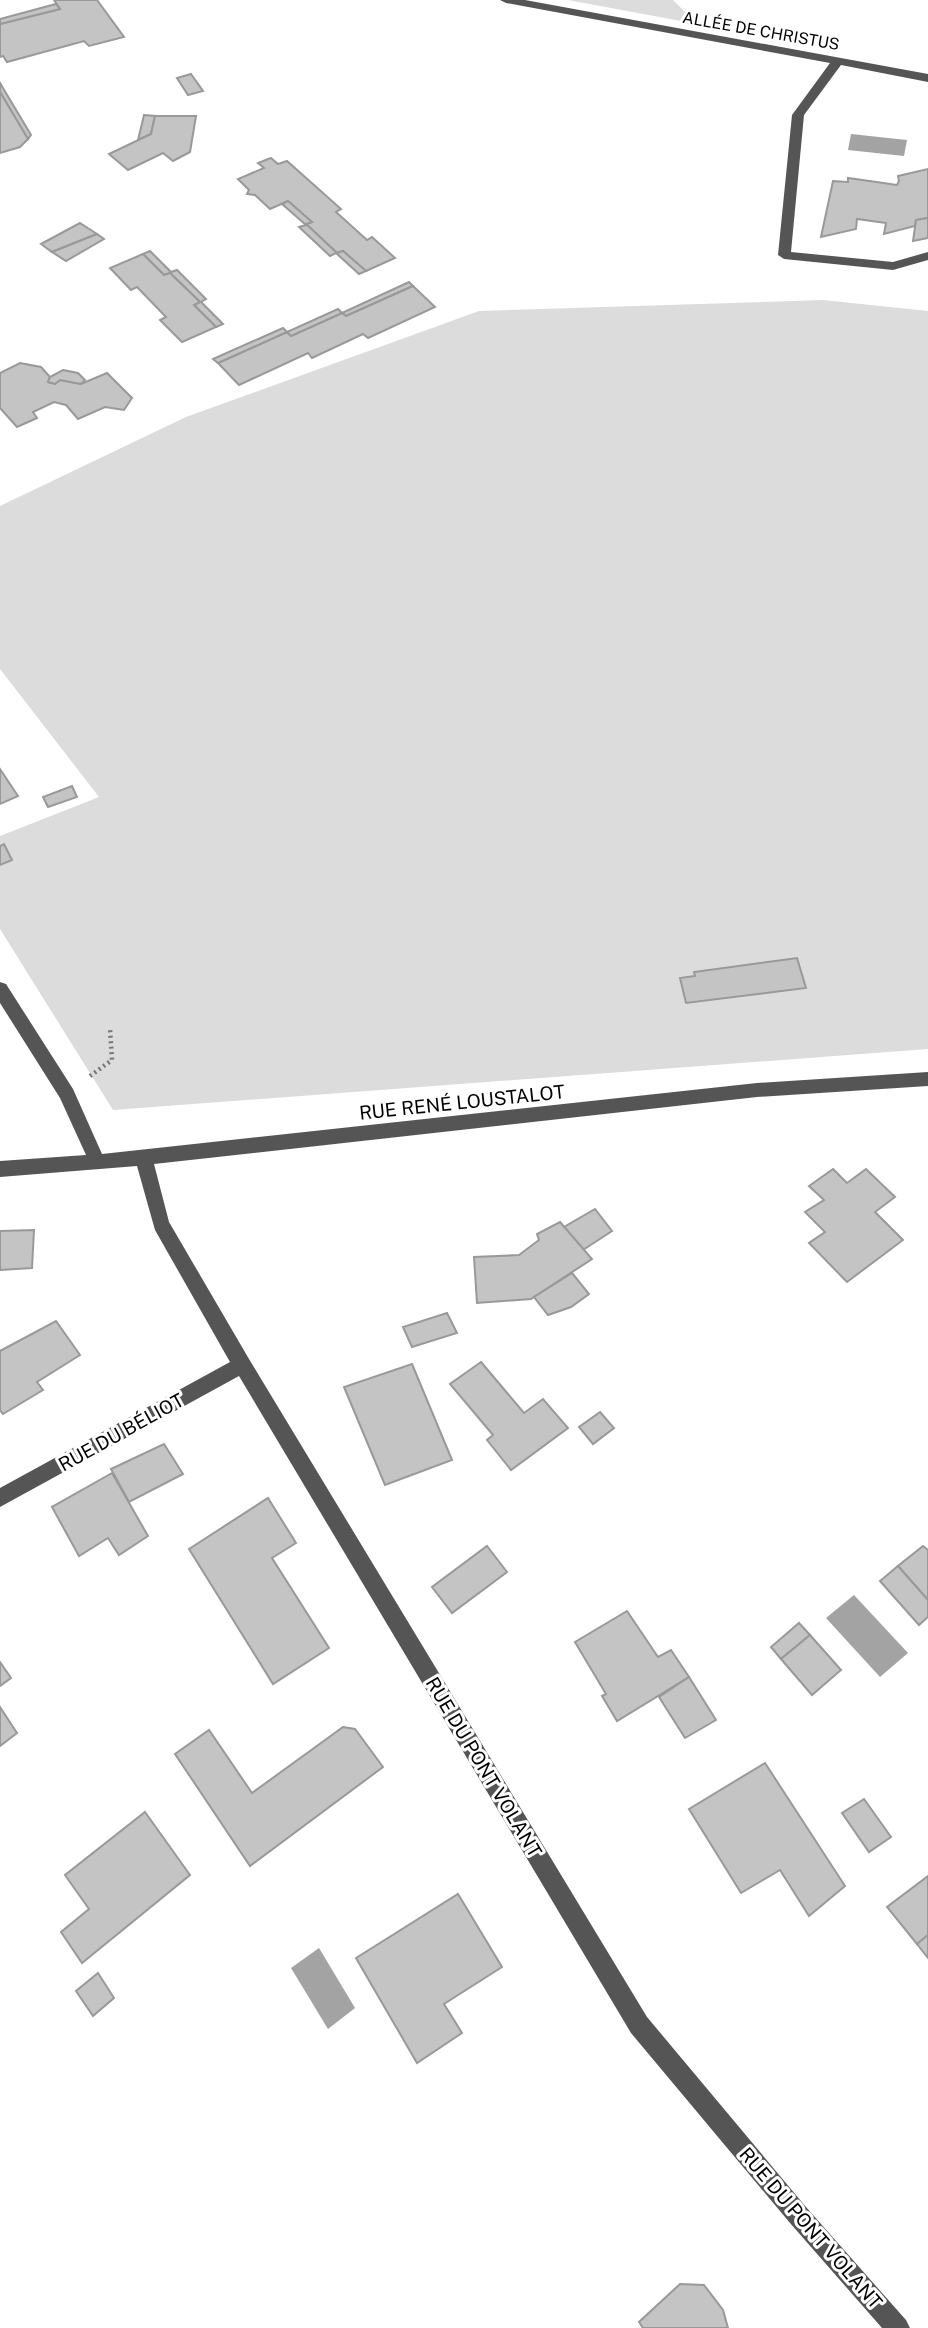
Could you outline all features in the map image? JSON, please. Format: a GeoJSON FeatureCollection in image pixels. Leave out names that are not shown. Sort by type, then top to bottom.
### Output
{"type":"FeatureCollection","features":[{"type":"Feature","properties":{"kind":"street","name":"ALLÉE DE CHRISTUS"},"geometry":{"type":"LineString","coordinates":[[506,0],[928,78]]}},
{"type":"Feature","properties":{"kind":"street"},"geometry":{"type":"LineString","coordinates":[[838,61],[798,115],[784,255],[893,266],[928,256]]}},
{"type":"Feature","properties":{"kind":"street"},"geometry":{"type":"LineString","coordinates":[[0,989],[67,1094],[97,1161]]}},
{"type":"Feature","properties":{"kind":"street","name":"RUE RENÉ LOUSTALOT"},"geometry":{"type":"LineString","coordinates":[[0,1168],[144,1158],[757,1090],[928,1079]]}},
{"type":"Feature","properties":{"kind":"street","name":"RUE DU PONT VOLANT"},"geometry":{"type":"LineString","coordinates":[[144,1158],[161,1224],[242,1365],[639,2025],[798,2215],[898,2328]]}},
{"type":"Feature","properties":{"kind":"street","name":"RUE DU BÉLIOT"},"geometry":{"type":"LineString","coordinates":[[0,1498],[242,1365]]}},
{"type":"Feature","properties":{"kind":"path"},"geometry":{"type":"LineString","coordinates":[[67,1094],[112,1060],[110,1029]]}},
{"type":"Feature","properties":{"kind":"shaded area"},"geometry":{"type":"Polygon","coordinates":[[[568,0],[673,0],[697,24],[568,0]]]}},
{"type":"Feature","properties":{"kind":"shaded area"},"geometry":{"type":"Polygon","coordinates":[[[851,134],[907,140],[904,156],[848,150],[851,134]]]}},
{"type":"Feature","properties":{"kind":"shaded area"},"geometry":{"type":"Polygon","coordinates":[[[823,300],[928,311],[928,1049],[113,1110],[0,929],[0,836],[99,797],[0,669],[0,506],[186,417],[479,311],[823,300]]]}},
{"type":"Feature","properties":{"kind":"shaded area"},"geometry":{"type":"Polygon","coordinates":[[[854,1595],[908,1653],[880,1677],[826,1618],[854,1595]]]}},
{"type":"Feature","properties":{"kind":"shaded area"},"geometry":{"type":"Polygon","coordinates":[[[319,1948],[355,2008],[328,2029],[291,1968],[319,1948]]]}},
{"type":"Feature","properties":{"kind":"building"},"geometry":{"type":"Polygon","coordinates":[[[54,0],[97,0],[124,37],[89,46],[84,41],[7,62],[3,56],[0,57],[0,24],[60,9],[54,0]]]}},
{"type":"Feature","properties":{"kind":"building"},"geometry":{"type":"Polygon","coordinates":[[[56,4],[60,9],[0,24],[0,19],[56,4]]]}},
{"type":"Feature","properties":{"kind":"building"},"geometry":{"type":"Polygon","coordinates":[[[191,74],[203,91],[188,95],[177,78],[191,74]]]}},
{"type":"Feature","properties":{"kind":"building"},"geometry":{"type":"Polygon","coordinates":[[[0,83],[31,135],[28,139],[0,92],[0,83]]]}},
{"type":"Feature","properties":{"kind":"building"},"geometry":{"type":"Polygon","coordinates":[[[0,92],[28,139],[20,147],[0,153],[0,92]]]}},
{"type":"Feature","properties":{"kind":"building"},"geometry":{"type":"Polygon","coordinates":[[[144,115],[155,116],[151,134],[138,140],[144,115]]]}},
{"type":"Feature","properties":{"kind":"building"},"geometry":{"type":"Polygon","coordinates":[[[155,116],[196,116],[190,152],[173,161],[163,153],[128,170],[109,154],[151,134],[155,116]]]}},
{"type":"Feature","properties":{"kind":"building"},"geometry":{"type":"Polygon","coordinates":[[[271,158],[278,164],[287,161],[341,209],[336,212],[367,240],[372,237],[395,258],[366,271],[343,251],[337,253],[306,224],[312,222],[288,201],[270,209],[255,195],[247,194],[249,190],[238,179],[264,168],[258,163],[271,158]]]}},
{"type":"Feature","properties":{"kind":"building"},"geometry":{"type":"Polygon","coordinates":[[[928,169],[928,218],[916,220],[915,226],[884,234],[886,223],[857,219],[856,229],[821,237],[833,181],[848,182],[848,178],[897,185],[898,176],[928,169]]]}},
{"type":"Feature","properties":{"kind":"building"},"geometry":{"type":"Polygon","coordinates":[[[288,201],[312,222],[306,224],[337,253],[343,251],[366,271],[359,274],[336,253],[330,256],[299,227],[306,225],[282,204],[288,201]]]}},
{"type":"Feature","properties":{"kind":"building"},"geometry":{"type":"Polygon","coordinates":[[[928,218],[928,238],[913,241],[916,220],[928,218]]]}},
{"type":"Feature","properties":{"kind":"building"},"geometry":{"type":"Polygon","coordinates":[[[80,223],[97,234],[52,252],[41,244],[80,223]]]}},
{"type":"Feature","properties":{"kind":"building"},"geometry":{"type":"Polygon","coordinates":[[[97,234],[104,239],[66,261],[52,252],[97,234]]]}},
{"type":"Feature","properties":{"kind":"building"},"geometry":{"type":"Polygon","coordinates":[[[150,251],[171,272],[177,270],[206,299],[201,302],[223,324],[216,327],[194,305],[200,302],[170,273],[164,275],[143,254],[150,251]]]}},
{"type":"Feature","properties":{"kind":"building"},"geometry":{"type":"Polygon","coordinates":[[[143,254],[164,275],[170,273],[200,302],[194,305],[216,327],[182,342],[160,320],[166,317],[137,287],[131,290],[110,268],[143,254]]]}},
{"type":"Feature","properties":{"kind":"building"},"geometry":{"type":"Polygon","coordinates":[[[409,282],[413,286],[346,316],[342,313],[409,282]]]}},
{"type":"Feature","properties":{"kind":"building"},"geometry":{"type":"Polygon","coordinates":[[[413,286],[435,307],[368,338],[363,334],[312,358],[308,353],[239,385],[218,363],[287,332],[291,336],[342,313],[346,316],[413,286]]]}},
{"type":"Feature","properties":{"kind":"building"},"geometry":{"type":"Polygon","coordinates":[[[338,309],[342,313],[291,336],[287,332],[338,309]]]}},
{"type":"Feature","properties":{"kind":"building"},"geometry":{"type":"Polygon","coordinates":[[[283,328],[287,332],[218,363],[213,359],[283,328]]]}},
{"type":"Feature","properties":{"kind":"building"},"geometry":{"type":"Polygon","coordinates":[[[20,363],[41,367],[50,377],[48,382],[55,384],[60,380],[81,384],[107,373],[132,398],[124,410],[105,407],[78,419],[66,405],[54,402],[33,412],[37,418],[17,427],[0,408],[0,373],[20,363]]]}},
{"type":"Feature","properties":{"kind":"building"},"geometry":{"type":"Polygon","coordinates":[[[63,370],[78,373],[85,380],[81,384],[60,380],[55,384],[48,382],[50,377],[63,370]]]}},
{"type":"Feature","properties":{"kind":"building"},"geometry":{"type":"Polygon","coordinates":[[[0,769],[18,796],[0,804],[0,769]]]}},
{"type":"Feature","properties":{"kind":"building"},"geometry":{"type":"Polygon","coordinates":[[[72,786],[77,797],[48,807],[43,797],[72,786]]]}},
{"type":"Feature","properties":{"kind":"building"},"geometry":{"type":"Polygon","coordinates":[[[4,844],[12,860],[0,865],[0,846],[4,844]]]}},
{"type":"Feature","properties":{"kind":"building"},"geometry":{"type":"Polygon","coordinates":[[[797,958],[806,988],[686,1003],[680,978],[695,976],[694,972],[797,958]]]}},
{"type":"Feature","properties":{"kind":"building"},"geometry":{"type":"Polygon","coordinates":[[[833,1169],[847,1183],[866,1169],[895,1197],[875,1212],[903,1240],[847,1282],[809,1243],[825,1232],[805,1212],[824,1200],[809,1186],[833,1169]]]}},
{"type":"Feature","properties":{"kind":"building"},"geometry":{"type":"Polygon","coordinates":[[[595,1209],[612,1231],[583,1250],[564,1227],[595,1209]]]}},
{"type":"Feature","properties":{"kind":"building"},"geometry":{"type":"Polygon","coordinates":[[[560,1222],[592,1259],[531,1299],[477,1303],[474,1257],[519,1255],[539,1240],[537,1234],[560,1222]]]}},
{"type":"Feature","properties":{"kind":"building"},"geometry":{"type":"Polygon","coordinates":[[[34,1230],[32,1268],[0,1270],[0,1231],[34,1230]]]}},
{"type":"Feature","properties":{"kind":"building"},"geometry":{"type":"Polygon","coordinates":[[[572,1273],[589,1294],[571,1307],[548,1315],[534,1297],[572,1273]]]}},
{"type":"Feature","properties":{"kind":"building"},"geometry":{"type":"Polygon","coordinates":[[[447,1313],[457,1333],[412,1347],[403,1327],[447,1313]]]}},
{"type":"Feature","properties":{"kind":"building"},"geometry":{"type":"Polygon","coordinates":[[[56,1321],[80,1355],[37,1382],[43,1390],[3,1414],[0,1410],[0,1351],[56,1321]]]}},
{"type":"Feature","properties":{"kind":"building"},"geometry":{"type":"Polygon","coordinates":[[[481,1362],[524,1413],[543,1399],[568,1428],[511,1470],[487,1440],[493,1435],[450,1384],[481,1362]]]}},
{"type":"Feature","properties":{"kind":"building"},"geometry":{"type":"Polygon","coordinates":[[[412,1364],[452,1460],[385,1485],[344,1387],[412,1364]]]}},
{"type":"Feature","properties":{"kind":"building"},"geometry":{"type":"Polygon","coordinates":[[[600,1412],[614,1428],[593,1444],[579,1427],[600,1412]]]}},
{"type":"Feature","properties":{"kind":"building"},"geometry":{"type":"Polygon","coordinates":[[[164,1444],[183,1474],[129,1502],[111,1469],[164,1444]]]}},
{"type":"Feature","properties":{"kind":"building"},"geometry":{"type":"Polygon","coordinates":[[[112,1473],[148,1536],[119,1555],[108,1538],[79,1556],[52,1507],[112,1473]]]}},
{"type":"Feature","properties":{"kind":"building"},"geometry":{"type":"Polygon","coordinates":[[[268,1498],[296,1543],[272,1558],[329,1648],[273,1684],[189,1549],[268,1498]]]}},
{"type":"Feature","properties":{"kind":"building"},"geometry":{"type":"Polygon","coordinates":[[[487,1546],[507,1572],[452,1613],[432,1587],[487,1546]]]}},
{"type":"Feature","properties":{"kind":"building"},"geometry":{"type":"Polygon","coordinates":[[[923,1546],[928,1550],[928,1600],[898,1566],[923,1546]]]}},
{"type":"Feature","properties":{"kind":"building"},"geometry":{"type":"Polygon","coordinates":[[[898,1566],[928,1600],[928,1617],[919,1625],[880,1581],[898,1566]]]}},
{"type":"Feature","properties":{"kind":"building"},"geometry":{"type":"Polygon","coordinates":[[[627,1611],[658,1657],[671,1650],[689,1677],[617,1721],[602,1696],[606,1694],[575,1642],[627,1611]]]}},
{"type":"Feature","properties":{"kind":"building"},"geometry":{"type":"Polygon","coordinates":[[[799,1623],[810,1635],[781,1659],[771,1647],[799,1623]]]}},
{"type":"Feature","properties":{"kind":"building"},"geometry":{"type":"Polygon","coordinates":[[[810,1635],[841,1670],[812,1695],[781,1659],[810,1635]]]}},
{"type":"Feature","properties":{"kind":"building"},"geometry":{"type":"Polygon","coordinates":[[[0,1662],[11,1678],[0,1686],[0,1662]]]}},
{"type":"Feature","properties":{"kind":"building"},"geometry":{"type":"Polygon","coordinates":[[[689,1677],[716,1720],[685,1738],[659,1697],[689,1677]]]}},
{"type":"Feature","properties":{"kind":"building"},"geometry":{"type":"Polygon","coordinates":[[[0,1707],[17,1733],[0,1746],[0,1707]]]}},
{"type":"Feature","properties":{"kind":"building"},"geometry":{"type":"Polygon","coordinates":[[[343,1727],[355,1729],[383,1767],[250,1866],[175,1754],[209,1730],[252,1793],[343,1727]]]}},
{"type":"Feature","properties":{"kind":"building"},"geometry":{"type":"Polygon","coordinates":[[[765,1763],[845,1886],[809,1916],[780,1870],[741,1893],[689,1809],[765,1763]]]}},
{"type":"Feature","properties":{"kind":"building"},"geometry":{"type":"Polygon","coordinates":[[[864,1799],[891,1837],[869,1852],[842,1813],[864,1799]]]}},
{"type":"Feature","properties":{"kind":"building"},"geometry":{"type":"Polygon","coordinates":[[[145,1812],[190,1875],[82,1963],[61,1932],[89,1909],[65,1875],[145,1812]]]}},
{"type":"Feature","properties":{"kind":"building"},"geometry":{"type":"Polygon","coordinates":[[[928,1876],[928,1935],[917,1944],[887,1907],[928,1876]]]}},
{"type":"Feature","properties":{"kind":"building"},"geometry":{"type":"Polygon","coordinates":[[[458,1894],[502,1967],[444,2004],[462,2033],[417,2063],[356,1958],[458,1894]]]}},
{"type":"Feature","properties":{"kind":"building"},"geometry":{"type":"Polygon","coordinates":[[[928,1935],[928,1958],[917,1944],[928,1935]]]}},
{"type":"Feature","properties":{"kind":"building"},"geometry":{"type":"Polygon","coordinates":[[[98,1973],[114,1998],[93,2016],[76,1991],[98,1973]]]}},
{"type":"Feature","properties":{"kind":"building"},"geometry":{"type":"Polygon","coordinates":[[[680,2284],[704,2285],[723,2310],[728,2328],[643,2328],[639,2322],[680,2284]]]}}]}
